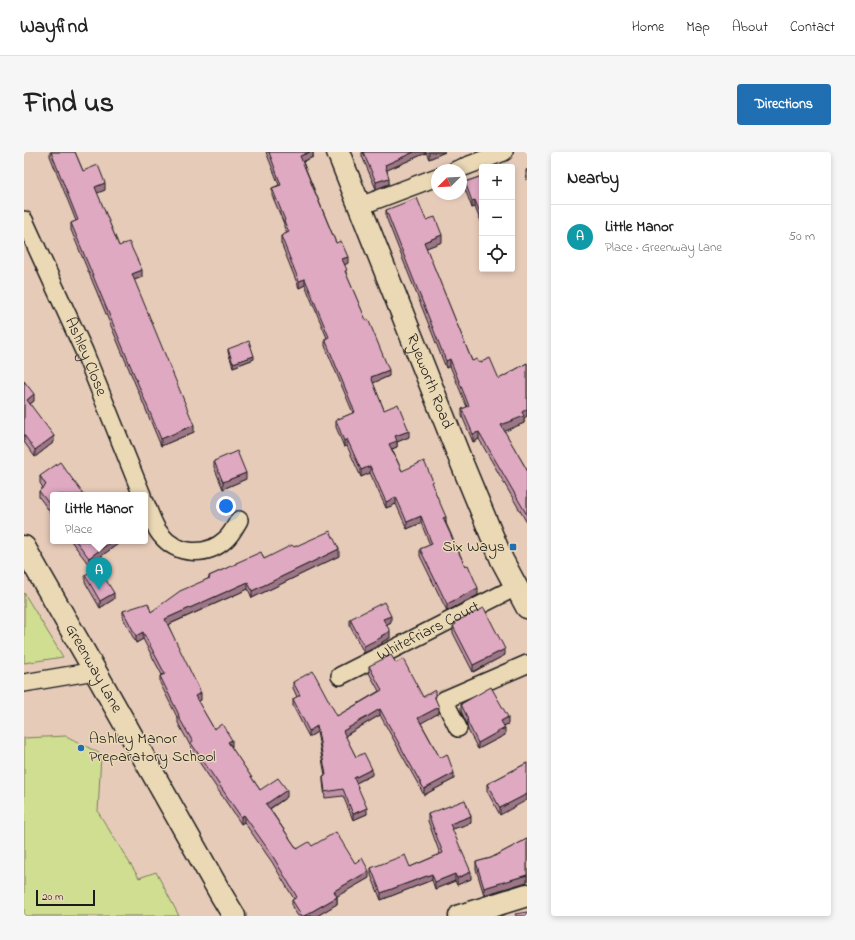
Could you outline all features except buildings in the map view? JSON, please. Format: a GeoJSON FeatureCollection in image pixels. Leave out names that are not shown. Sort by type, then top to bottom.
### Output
{"type":"FeatureCollection","features":[{"type":"Feature","properties":{"kind":"street","name":"Ryeworth Road"},"geometry":{"type":"LineString","coordinates":[[338,152],[461,462],[502,560],[527,607]]}},
{"type":"Feature","properties":{"kind":"street"},"geometry":{"type":"LineString","coordinates":[[467,166],[504,152]]}},
{"type":"Feature","properties":{"kind":"street"},"geometry":{"type":"LineString","coordinates":[[360,206],[431,179]]}},
{"type":"Feature","properties":{"kind":"street","name":"Ashley Close"},"geometry":{"type":"LineString","coordinates":[[24,220],[84,351],[141,492]]}},
{"type":"Feature","properties":{"kind":"street"},"geometry":{"type":"LineString","coordinates":[[148,509],[156,528],[162,537],[180,550],[198,552],[216,546],[231,533],[239,520]]}},
{"type":"Feature","properties":{"kind":"street","name":"Greenway Lane"},"geometry":{"type":"LineString","coordinates":[[24,547],[234,916]]}},
{"type":"Feature","properties":{"kind":"street","name":"Whitefriars Court"},"geometry":{"type":"LineString","coordinates":[[340,676],[516,587]]}},
{"type":"Feature","properties":{"kind":"street"},"geometry":{"type":"LineString","coordinates":[[458,728],[444,700],[527,664]]}},
{"type":"Feature","properties":{"kind":"street"},"geometry":{"type":"LineString","coordinates":[[24,683],[95,671]]}},
{"type":"Feature","properties":{"kind":"street"},"geometry":{"type":"LineString","coordinates":[[460,916],[527,895]]}},
{"type":"Feature","properties":{"kind":"green space"},"geometry":{"type":"Polygon","coordinates":[[[24,593],[63,657],[24,663],[24,593]]]}},
{"type":"Feature","properties":{"kind":"green space"},"geometry":{"type":"Polygon","coordinates":[[[66,736],[101,754],[98,812],[139,878],[156,872],[179,916],[24,916],[24,738],[66,736]]]}},
{"type":"Feature","properties":{"kind":"place","name":"Six Ways"},"geometry":{"type":"Point","coordinates":[513,547]}},
{"type":"Feature","properties":{"kind":"place","name":"Little Manor"},"geometry":{"type":"Point","coordinates":[99,590]}},
{"type":"Feature","properties":{"kind":"place","name":"Ashley Manor Preparatory School"},"geometry":{"type":"Point","coordinates":[81,748]}}]}
